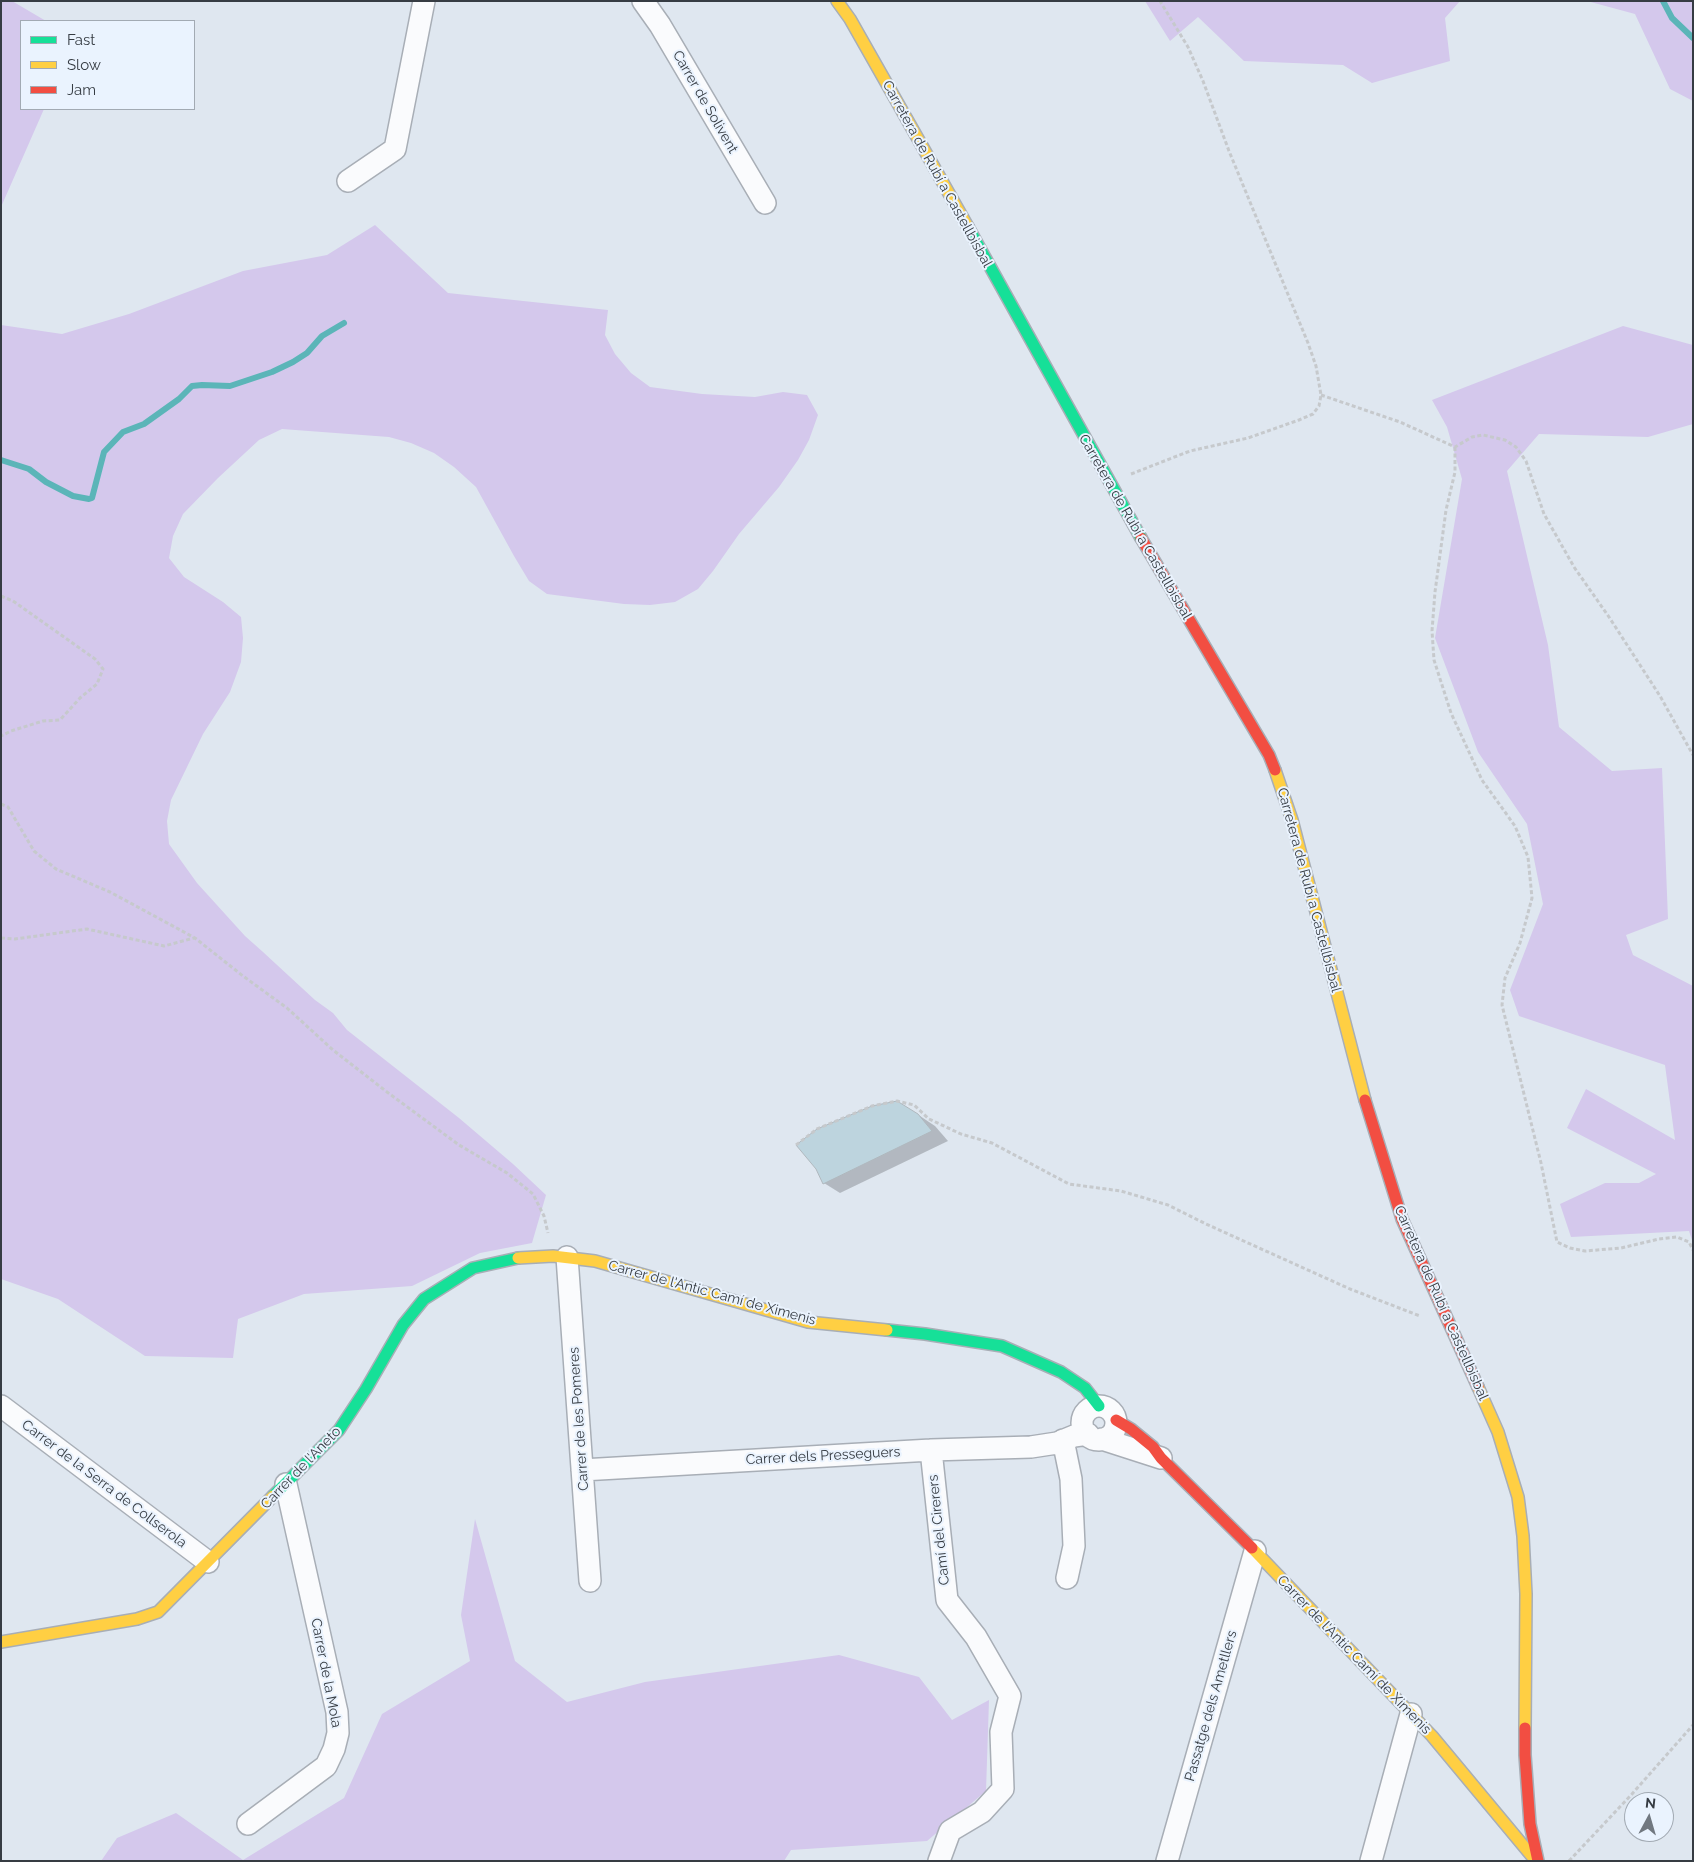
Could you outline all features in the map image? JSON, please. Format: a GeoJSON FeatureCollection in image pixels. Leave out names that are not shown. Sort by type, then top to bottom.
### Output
{"type":"FeatureCollection","features":[{"type":"Feature","properties":{"kind":"street"},"geometry":{"type":"LineString","coordinates":[[348,181],[395,149],[424,1]]}},
{"type":"Feature","properties":{"kind":"street","name":"Carrer de Solivent"},"geometry":{"type":"LineString","coordinates":[[643,1],[660,25],[765,203]]}},
{"type":"Feature","properties":{"kind":"street","name":"Carretera de Rubí a Castellbisbal"},"geometry":{"type":"LineString","coordinates":[[837,1],[850,19],[951,197],[1162,575],[1269,755],[1292,820],[1370,1119],[1402,1219],[1498,1432],[1518,1497],[1523,1536],[1526,1594],[1525,1755],[1530,1824],[1537,1861]]}},
{"type":"Feature","properties":{"kind":"street","name":"Carrer de l'Antic Camí de Ximenis"},"geometry":{"type":"LineString","coordinates":[[560,1256],[595,1261],[808,1322],[925,1334],[1002,1346],[1068,1378],[1091,1424],[1161,1458]]}},
{"type":"Feature","properties":{"kind":"street","name":"Carrer de les Pomeres"},"geometry":{"type":"LineString","coordinates":[[560,1256],[582,1470],[590,1581]]}},
{"type":"Feature","properties":{"kind":"street","name":"Carrer de l'Aneto"},"geometry":{"type":"LineString","coordinates":[[1,1642],[137,1619],[158,1612],[339,1430],[366,1389],[403,1325],[424,1299],[473,1268],[516,1258],[560,1256]]}},
{"type":"Feature","properties":{"kind":"street","name":"Carrer de la Serra de Collserola"},"geometry":{"type":"LineString","coordinates":[[1,1406],[208,1562]]}},
{"type":"Feature","properties":{"kind":"street"},"geometry":{"type":"LineString","coordinates":[[1067,1578],[1074,1546],[1071,1479],[1063,1440],[1070,1431],[1091,1424],[1108,1408],[1112,1411],[1116,1420]]}},
{"type":"Feature","properties":{"kind":"street","name":"Carrer de l'Antic Camí de Ximenis"},"geometry":{"type":"LineString","coordinates":[[1116,1420],[1131,1429],[1153,1447],[1161,1458],[1255,1551],[1411,1714],[1432,1736],[1537,1861]]}},
{"type":"Feature","properties":{"kind":"street","name":"Carrer dels Presseguers"},"geometry":{"type":"LineString","coordinates":[[582,1470],[931,1450],[1031,1447],[1063,1440]]}},
{"type":"Feature","properties":{"kind":"street","name":"Camí del Cirerers"},"geometry":{"type":"LineString","coordinates":[[931,1450],[947,1600],[976,1638],[1010,1696],[1001,1732],[1003,1788],[982,1812],[950,1831],[939,1861]]}},
{"type":"Feature","properties":{"kind":"street","name":"Carrer de la Mola"},"geometry":{"type":"LineString","coordinates":[[248,1824],[326,1766],[334,1749],[338,1733],[337,1712],[286,1484]]}},
{"type":"Feature","properties":{"kind":"street","name":"Passatge dels Ametllers"},"geometry":{"type":"LineString","coordinates":[[1167,1861],[1255,1551]]}},
{"type":"Feature","properties":{"kind":"street"},"geometry":{"type":"LineString","coordinates":[[1371,1861],[1411,1714]]}},
{"type":"Feature","properties":{"kind":"path"},"geometry":{"type":"LineString","coordinates":[[1110,483],[1190,451],[1248,438],[1299,420],[1313,414],[1319,406],[1321,396],[1316,366],[1308,343],[1233,160],[1203,81],[1184,40],[1160,1]]}},
{"type":"Feature","properties":{"kind":"path"},"geometry":{"type":"LineString","coordinates":[[1321,396],[1400,422],[1455,447]]}},
{"type":"Feature","properties":{"kind":"path"},"geometry":{"type":"LineString","coordinates":[[1455,447],[1472,437],[1483,435],[1505,440],[1516,447],[1526,461],[1544,514],[1574,567],[1610,617],[1660,696],[1693,755]]}},
{"type":"Feature","properties":{"kind":"path"},"geometry":{"type":"LineString","coordinates":[[1455,447],[1455,472],[1446,510],[1435,592],[1432,631],[1434,660],[1451,713],[1482,780],[1515,826],[1528,857],[1532,898],[1520,943],[1505,978],[1502,1005],[1541,1163],[1557,1242],[1570,1248],[1584,1251],[1621,1248],[1659,1238],[1677,1237],[1689,1242],[1693,1250]]}},
{"type":"Feature","properties":{"kind":"path"},"geometry":{"type":"LineString","coordinates":[[1,596],[13,602],[95,659],[103,669],[97,684],[80,698],[60,720],[43,721],[1,736]]}},
{"type":"Feature","properties":{"kind":"path"},"geometry":{"type":"LineString","coordinates":[[1,804],[8,807],[34,851],[56,869],[110,892],[195,938],[288,1008],[333,1050],[379,1086],[459,1145],[507,1173],[533,1194],[560,1256]]}},
{"type":"Feature","properties":{"kind":"path"},"geometry":{"type":"LineString","coordinates":[[1,938],[15,939],[87,929],[164,946],[195,938]]}},
{"type":"Feature","properties":{"kind":"path"},"geometry":{"type":"LineString","coordinates":[[796,1146],[817,1129],[872,1106],[897,1101],[914,1105],[929,1119],[961,1134],[992,1143],[1069,1184],[1122,1191],[1168,1205],[1350,1290],[1450,1326]]}},
{"type":"Feature","properties":{"kind":"path"},"geometry":{"type":"LineString","coordinates":[[1569,1861],[1693,1725]]}},
{"type":"Feature","properties":{"kind":"shaded area"},"geometry":{"type":"Polygon","coordinates":[[[1,1],[12,1],[44,20],[20,20],[20,110],[44,110],[1,207],[1,1]]]}},
{"type":"Feature","properties":{"kind":"shaded area"},"geometry":{"type":"Polygon","coordinates":[[[1145,1],[1460,1],[1445,18],[1450,61],[1372,83],[1343,65],[1244,61],[1198,17],[1170,41],[1145,1]]]}},
{"type":"Feature","properties":{"kind":"shaded area"},"geometry":{"type":"Polygon","coordinates":[[[1587,1],[1693,1],[1693,101],[1670,89],[1635,14],[1587,1]]]}},
{"type":"Feature","properties":{"kind":"shaded area"},"geometry":{"type":"Polygon","coordinates":[[[375,225],[448,293],[608,310],[605,335],[615,354],[631,373],[650,387],[702,394],[755,397],[783,392],[807,395],[818,415],[809,440],[779,487],[739,534],[698,589],[675,602],[650,605],[624,604],[547,594],[529,581],[476,487],[454,467],[434,453],[411,443],[389,437],[282,429],[259,440],[183,514],[173,536],[169,558],[184,577],[223,602],[241,617],[243,638],[241,662],[230,692],[203,734],[171,800],[167,821],[169,844],[197,883],[245,936],[315,1000],[333,1013],[347,1030],[459,1118],[546,1195],[532,1243],[480,1253],[412,1286],[304,1294],[238,1319],[233,1358],[145,1356],[58,1299],[1,1279],[1,325],[62,334],[129,314],[243,271],[327,255],[375,225]]]}},
{"type":"Feature","properties":{"kind":"shaded area"},"geometry":{"type":"Polygon","coordinates":[[[1623,326],[1693,345],[1693,424],[1648,437],[1539,434],[1507,471],[1548,645],[1559,727],[1612,771],[1662,768],[1668,919],[1626,935],[1633,955],[1693,986],[1693,1243],[1689,1231],[1571,1237],[1560,1204],[1605,1183],[1639,1183],[1656,1174],[1567,1128],[1586,1089],[1675,1140],[1665,1065],[1519,1016],[1510,990],[1543,904],[1527,824],[1478,752],[1435,638],[1462,479],[1447,427],[1432,400],[1623,326]]]}},
{"type":"Feature","properties":{"kind":"shaded area"},"geometry":{"type":"Polygon","coordinates":[[[475,1519],[515,1661],[567,1702],[645,1682],[839,1655],[919,1677],[952,1720],[989,1700],[986,1791],[927,1841],[791,1850],[784,1861],[101,1861],[117,1838],[176,1813],[243,1860],[344,1798],[382,1714],[470,1661],[461,1615],[475,1519]]]}},
{"type":"Feature","properties":{"kind":"building"},"geometry":{"type":"Polygon","coordinates":[[[897,1101],[918,1114],[932,1131],[823,1184],[816,1169],[796,1145],[817,1129],[872,1106],[897,1101]]]}},
{"type":"Feature","properties":{"kind":"waterway"},"geometry":{"type":"LineString","coordinates":[[1663,1],[1672,18],[1693,38]]}},
{"type":"Feature","properties":{"kind":"waterway"},"geometry":{"type":"LineString","coordinates":[[1,460],[29,469],[46,482],[73,496],[92,498],[104,452],[123,432],[144,424],[179,399],[192,386],[230,386],[272,372],[293,362],[307,353],[322,336],[344,323]]}},
{"type":"Feature","properties":{"kind":"traffic: fast"},"geometry":{"type":"LineString","coordinates":[[968,227],[1141,538]]}},
{"type":"Feature","properties":{"kind":"traffic: fast"},"geometry":{"type":"LineString","coordinates":[[273,1496],[339,1430],[366,1389],[403,1325],[424,1299],[473,1268],[518,1258]]}},
{"type":"Feature","properties":{"kind":"traffic: fast"},"geometry":{"type":"LineString","coordinates":[[887,1330],[1002,1346],[1061,1372],[1085,1388],[1099,1406]]}},
{"type":"Feature","properties":{"kind":"traffic: slow"},"geometry":{"type":"LineString","coordinates":[[837,1],[850,19],[968,227]]}},
{"type":"Feature","properties":{"kind":"traffic: slow"},"geometry":{"type":"LineString","coordinates":[[1275,770],[1292,820],[1365,1100]]}},
{"type":"Feature","properties":{"kind":"traffic: slow"},"geometry":{"type":"LineString","coordinates":[[518,1258],[553,1256],[595,1261],[808,1322],[887,1330]]}},
{"type":"Feature","properties":{"kind":"traffic: slow"},"geometry":{"type":"LineString","coordinates":[[1478,1387],[1498,1432],[1518,1497],[1523,1536],[1526,1594],[1525,1728]]}},
{"type":"Feature","properties":{"kind":"traffic: slow"},"geometry":{"type":"LineString","coordinates":[[1,1642],[137,1619],[158,1612],[273,1496]]}},
{"type":"Feature","properties":{"kind":"traffic: slow"},"geometry":{"type":"LineString","coordinates":[[1252,1548],[1432,1736],[1536,1861]]}},
{"type":"Feature","properties":{"kind":"traffic: jam"},"geometry":{"type":"LineString","coordinates":[[1141,538],[1269,755],[1275,770]]}},
{"type":"Feature","properties":{"kind":"traffic: jam"},"geometry":{"type":"LineString","coordinates":[[1365,1100],[1402,1219],[1478,1387]]}},
{"type":"Feature","properties":{"kind":"traffic: jam"},"geometry":{"type":"LineString","coordinates":[[1116,1420],[1131,1429],[1153,1447],[1161,1458],[1252,1548]]}},
{"type":"Feature","properties":{"kind":"traffic: jam"},"geometry":{"type":"LineString","coordinates":[[1525,1728],[1530,1824],[1538,1861]]}}]}
